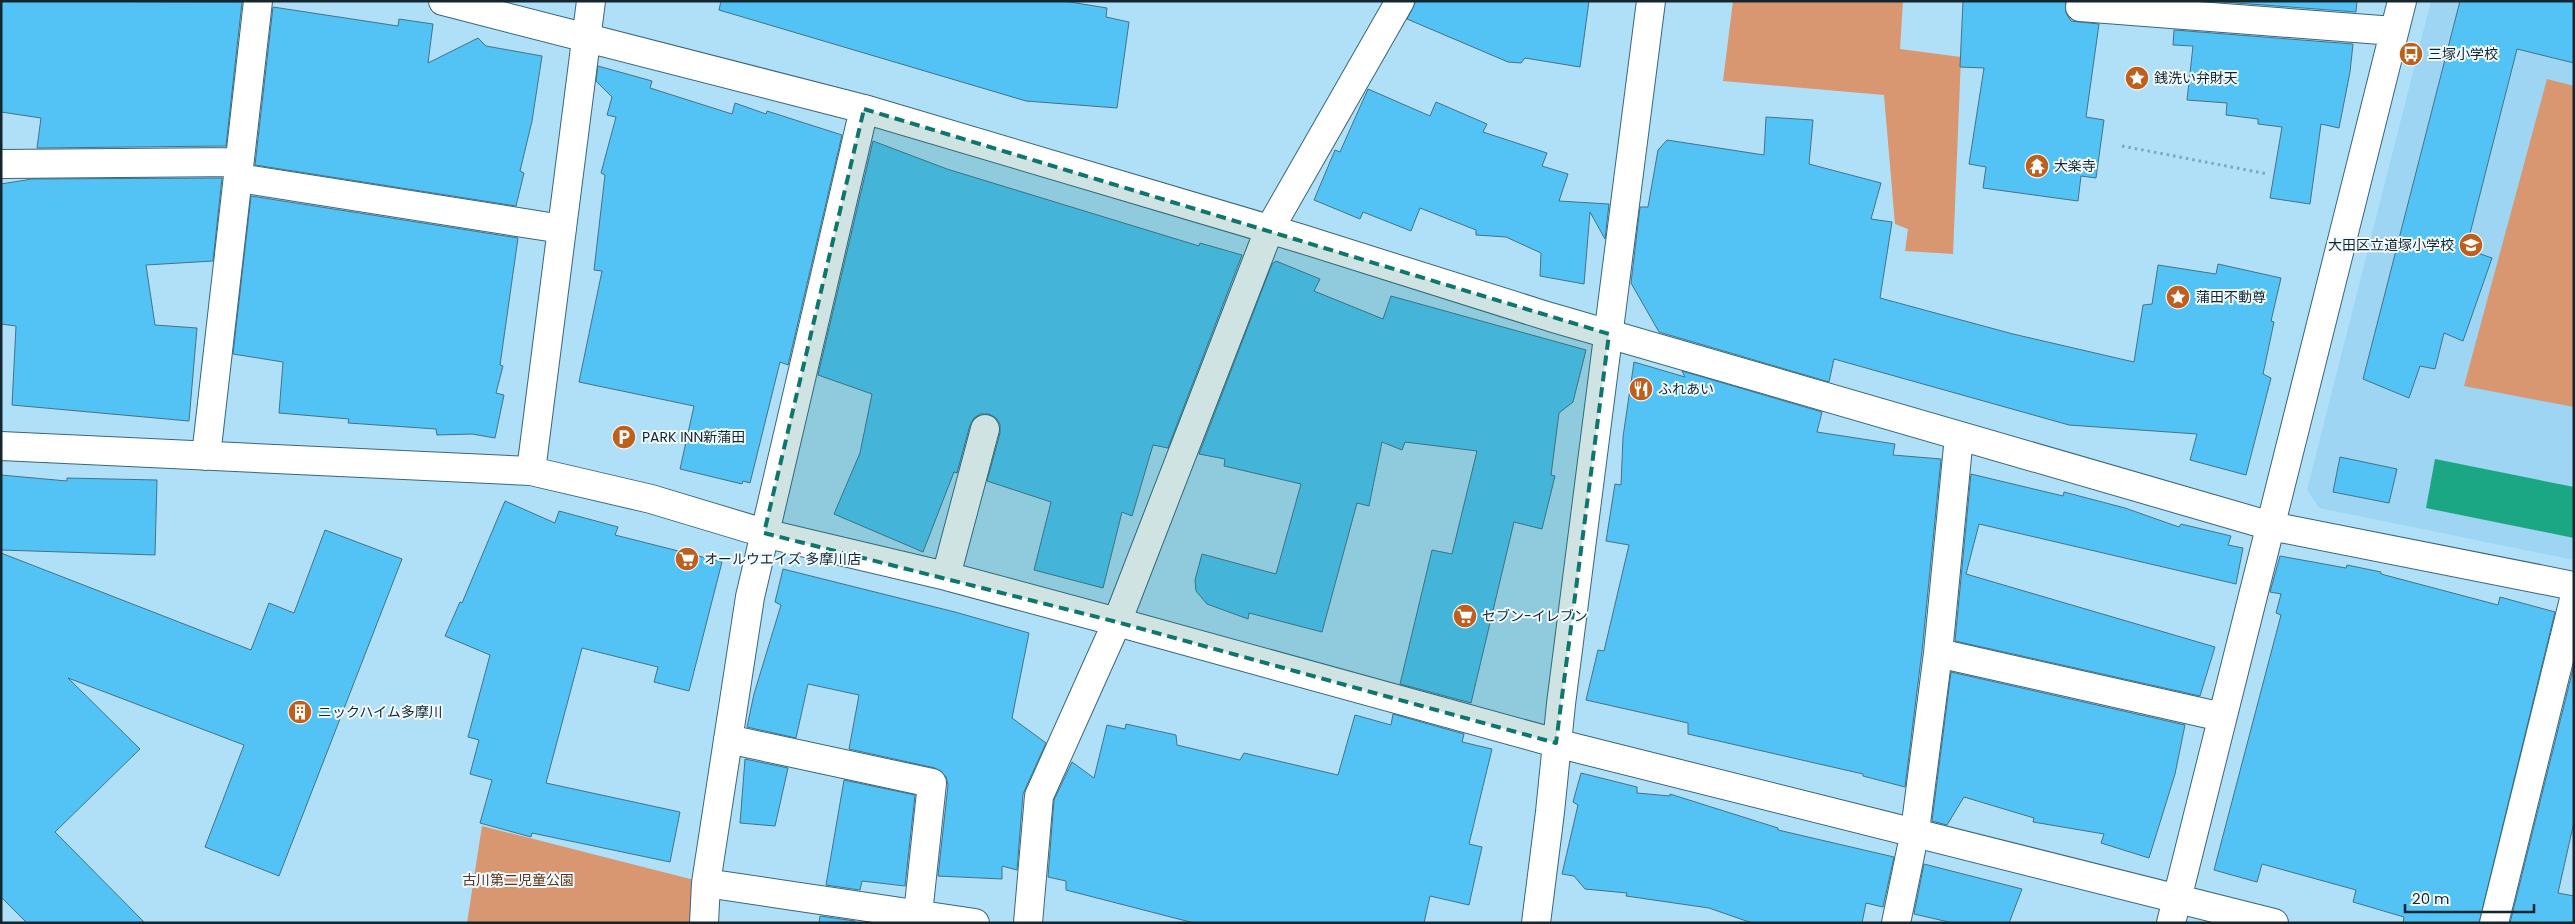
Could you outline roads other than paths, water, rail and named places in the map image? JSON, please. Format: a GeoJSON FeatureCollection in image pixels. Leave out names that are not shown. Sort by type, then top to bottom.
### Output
{"type":"FeatureCollection","features":[{"type":"Feature","properties":{"kind":"street"},"geometry":{"type":"LineString","coordinates":[[206,456],[258,1]]}},
{"type":"Feature","properties":{"kind":"street"},"geometry":{"type":"LineString","coordinates":[[443,1],[864,109],[1609,334],[2271,526],[2574,586]]}},
{"type":"Feature","properties":{"kind":"street"},"geometry":{"type":"LineString","coordinates":[[531,471],[591,1]]}},
{"type":"Feature","properties":{"kind":"street"},"geometry":{"type":"LineString","coordinates":[[1028,923],[1039,796],[1117,622],[1269,230],[1400,1]]}},
{"type":"Feature","properties":{"kind":"street"},"geometry":{"type":"LineString","coordinates":[[1536,923],[1550,812],[1556,743],[1651,1]]}},
{"type":"Feature","properties":{"kind":"street"},"geometry":{"type":"LineString","coordinates":[[2173,910],[2402,1]]}},
{"type":"Feature","properties":{"kind":"street"},"geometry":{"type":"LineString","coordinates":[[2080,8],[2394,31]]}},
{"type":"Feature","properties":{"kind":"street"},"geometry":{"type":"LineString","coordinates":[[704,923],[706,883],[750,597],[864,109]]}},
{"type":"Feature","properties":{"kind":"street"},"geometry":{"type":"LineString","coordinates":[[1,164],[239,170],[562,229]]}},
{"type":"Feature","properties":{"kind":"street"},"geometry":{"type":"LineString","coordinates":[[946,576],[985,430]]}},
{"type":"Feature","properties":{"kind":"street"},"geometry":{"type":"LineString","coordinates":[[1896,923],[1915,831],[1938,652],[1959,436]]}},
{"type":"Feature","properties":{"kind":"street"},"geometry":{"type":"LineString","coordinates":[[1,446],[531,471],[616,480],[651,499],[764,533],[946,576],[1556,743],[1915,831],[2173,910],[2274,923]]}},
{"type":"Feature","properties":{"kind":"street"},"geometry":{"type":"LineString","coordinates":[[2494,923],[2574,599]]}},
{"type":"Feature","properties":{"kind":"street"},"geometry":{"type":"LineString","coordinates":[[1938,652],[2222,717]]}},
{"type":"Feature","properties":{"kind":"street"},"geometry":{"type":"LineString","coordinates":[[728,739],[932,783],[918,914]]}},
{"type":"Feature","properties":{"kind":"street"},"geometry":{"type":"LineString","coordinates":[[706,883],[975,923]]}},
{"type":"Feature","properties":{"kind":"place","name":"三塚小学校"},"geometry":{"type":"Point","coordinates":[2411,54]}},
{"type":"Feature","properties":{"kind":"place","name":"銭洗い弁財天"},"geometry":{"type":"Point","coordinates":[2137,78]}},
{"type":"Feature","properties":{"kind":"place","name":"大楽寺"},"geometry":{"type":"Point","coordinates":[2037,166]}},
{"type":"Feature","properties":{"kind":"place","name":"大田区立道塚小学校"},"geometry":{"type":"Point","coordinates":[2471,245]}},
{"type":"Feature","properties":{"kind":"place","name":"蒲田不動尊"},"geometry":{"type":"Point","coordinates":[2178,297]}},
{"type":"Feature","properties":{"kind":"place","name":"ふれあい"},"geometry":{"type":"Point","coordinates":[1641,389]}},
{"type":"Feature","properties":{"kind":"place","name":"PARK INN新蒲田"},"geometry":{"type":"Point","coordinates":[624,437]}},
{"type":"Feature","properties":{"kind":"place","name":"オールウエイズ 多摩川店"},"geometry":{"type":"Point","coordinates":[687,559]}},
{"type":"Feature","properties":{"kind":"place","name":"セブン-イレブン"},"geometry":{"type":"Point","coordinates":[1465,616]}},
{"type":"Feature","properties":{"kind":"place","name":"ニックハイム多摩川"},"geometry":{"type":"Point","coordinates":[300,712]}},
{"type":"Feature","properties":{"kind":"park label","name":"古川第二児童公園"},"geometry":{"type":"Point","coordinates":[518,880]}}]}
